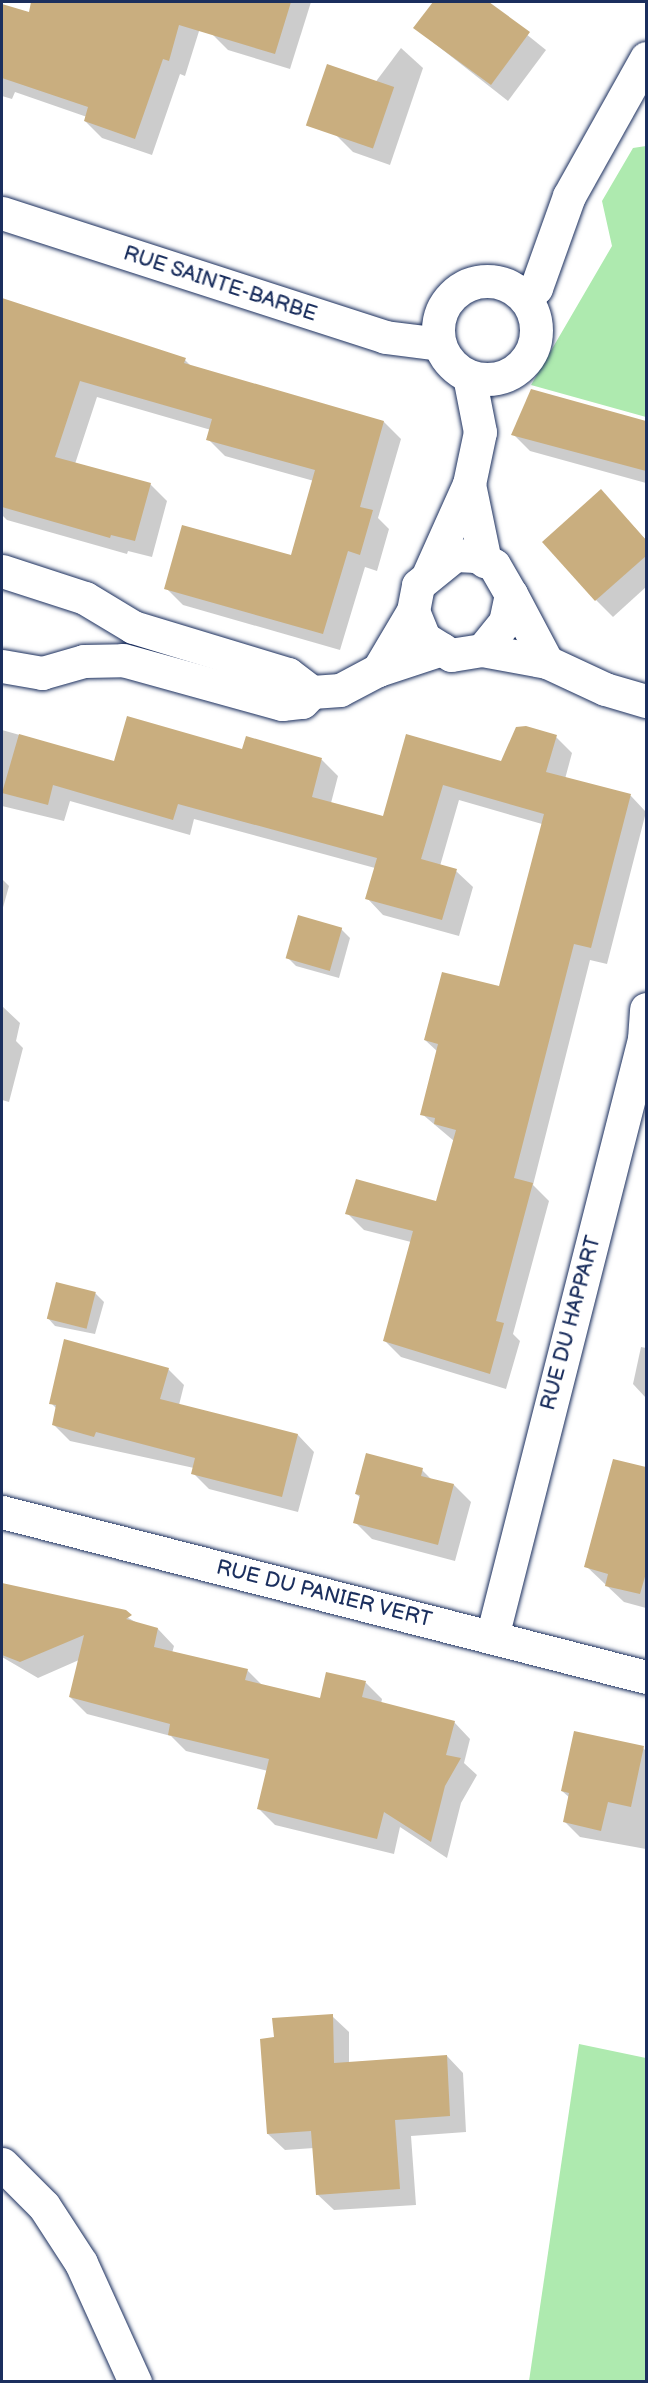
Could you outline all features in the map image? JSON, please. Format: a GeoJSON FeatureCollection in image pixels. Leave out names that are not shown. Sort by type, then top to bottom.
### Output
{"type":"FeatureCollection","features":[{"type":"Feature","properties":{"kind":"street"},"geometry":{"type":"LineString","coordinates":[[524,297],[536,288],[569,196],[646,58]]}},
{"type":"Feature","properties":{"kind":"street","name":"RUE SAINTE-BARBE"},"geometry":{"type":"LineString","coordinates":[[2,213],[385,337],[440,344]]}},
{"type":"Feature","properties":{"kind":"street"},"geometry":{"type":"LineString","coordinates":[[496,281],[524,297],[537,327],[528,358],[502,377],[469,376],[451,363],[440,344],[438,328],[442,311],[463,287],[496,281]]}},
{"type":"Feature","properties":{"kind":"street"},"geometry":{"type":"LineString","coordinates":[[429,573],[469,484],[480,432],[469,376]]}},
{"type":"Feature","properties":{"kind":"street"},"geometry":{"type":"LineString","coordinates":[[469,484],[485,561]]}},
{"type":"Feature","properties":{"kind":"street"},"geometry":{"type":"LineString","coordinates":[[378,670],[413,611],[418,585],[429,573],[455,555],[494,565],[547,662]]}},
{"type":"Feature","properties":{"kind":"street"},"geometry":{"type":"LineString","coordinates":[[2,571],[85,598],[133,627],[288,674],[312,692]]}},
{"type":"Feature","properties":{"kind":"street"},"geometry":{"type":"LineString","coordinates":[[482,650],[505,622],[511,594]]}},
{"type":"Feature","properties":{"kind":"street"},"geometry":{"type":"LineString","coordinates":[[413,611],[424,638],[451,654],[482,650],[547,662],[605,689],[646,701]]}},
{"type":"Feature","properties":{"kind":"street"},"geometry":{"type":"LineString","coordinates":[[2,666],[42,673],[84,661],[123,660],[282,704],[302,702],[312,692],[340,690],[378,670],[442,649]]}},
{"type":"Feature","properties":{"kind":"street","name":"RUE DU HAPPART"},"geometry":{"type":"LineString","coordinates":[[492,1637],[644,1039],[646,1009]]}},
{"type":"Feature","properties":{"kind":"street","name":"RUE DU PANIER VERT"},"geometry":{"type":"LineString","coordinates":[[2,1512],[646,1677]]}},
{"type":"Feature","properties":{"kind":"street"},"geometry":{"type":"LineString","coordinates":[[2,2164],[44,2206],[81,2263],[135,2382]]}},
{"type":"Feature","properties":{"kind":"green space"},"geometry":{"type":"Polygon","coordinates":[[[646,146],[646,417],[531,385],[612,246],[602,201],[633,148],[646,146]]]}},
{"type":"Feature","properties":{"kind":"green space"},"geometry":{"type":"Polygon","coordinates":[[[579,2044],[646,2058],[646,2381],[529,2381],[579,2044]]]}},
{"type":"Feature","properties":{"kind":"building"},"geometry":{"type":"Polygon","coordinates":[[[31,2],[291,2],[275,54],[179,25],[169,61],[163,59],[135,139],[84,121],[88,107],[2,78],[2,4],[29,12],[31,2]]]}},
{"type":"Feature","properties":{"kind":"building"},"geometry":{"type":"Polygon","coordinates":[[[433,2],[489,2],[530,32],[491,85],[413,28],[433,2]]]}},
{"type":"Feature","properties":{"kind":"building"},"geometry":{"type":"Polygon","coordinates":[[[327,64],[394,87],[373,149],[306,125],[327,64]]]}},
{"type":"Feature","properties":{"kind":"building"},"geometry":{"type":"Polygon","coordinates":[[[2,298],[186,358],[184,363],[384,421],[360,507],[373,510],[360,555],[348,551],[323,634],[164,589],[182,525],[291,555],[315,470],[206,440],[212,419],[80,381],[55,457],[151,483],[135,541],[111,535],[110,538],[2,507],[2,298]]]}},
{"type":"Feature","properties":{"kind":"building"},"geometry":{"type":"Polygon","coordinates":[[[531,389],[646,421],[646,471],[511,435],[531,389]]]}},
{"type":"Feature","properties":{"kind":"building"},"geometry":{"type":"Polygon","coordinates":[[[601,489],[646,540],[646,556],[595,601],[542,542],[601,489]]]}},
{"type":"Feature","properties":{"kind":"building"},"geometry":{"type":"Polygon","coordinates":[[[127,716],[242,749],[246,736],[322,758],[312,797],[383,816],[406,734],[501,761],[516,727],[526,726],[557,735],[546,772],[631,794],[591,948],[574,944],[514,1178],[533,1183],[496,1321],[504,1323],[490,1374],[383,1341],[413,1231],[345,1214],[356,1179],[436,1201],[456,1130],[434,1124],[435,1118],[420,1115],[438,1044],[424,1040],[442,972],[499,986],[544,814],[443,785],[421,859],[457,869],[442,920],[365,899],[377,858],[178,804],[173,820],[53,785],[48,805],[2,793],[19,734],[114,761],[127,716]]]}},
{"type":"Feature","properties":{"kind":"building"},"geometry":{"type":"Polygon","coordinates":[[[298,915],[342,928],[330,971],[286,958],[298,915]]]}},
{"type":"Feature","properties":{"kind":"building"},"geometry":{"type":"Polygon","coordinates":[[[56,1282],[96,1292],[87,1329],[47,1319],[56,1282]]]}},
{"type":"Feature","properties":{"kind":"building"},"geometry":{"type":"Polygon","coordinates":[[[64,1339],[169,1368],[160,1399],[298,1434],[282,1497],[191,1474],[195,1458],[96,1432],[94,1437],[52,1425],[56,1405],[49,1404],[64,1339]]]}},
{"type":"Feature","properties":{"kind":"building"},"geometry":{"type":"Polygon","coordinates":[[[366,1453],[423,1468],[421,1476],[454,1484],[438,1545],[353,1523],[360,1495],[355,1494],[366,1453]]]}},
{"type":"Feature","properties":{"kind":"building"},"geometry":{"type":"Polygon","coordinates":[[[613,1459],[646,1467],[646,1573],[640,1594],[605,1586],[608,1574],[584,1567],[613,1459]]]}},
{"type":"Feature","properties":{"kind":"building"},"geometry":{"type":"Polygon","coordinates":[[[2,1583],[126,1610],[132,1615],[126,1619],[158,1628],[154,1647],[248,1669],[245,1680],[320,1698],[326,1672],[366,1681],[362,1697],[455,1721],[446,1755],[461,1758],[445,1786],[431,1842],[384,1812],[377,1839],[257,1809],[269,1759],[168,1735],[170,1724],[69,1697],[84,1635],[20,1662],[2,1655],[2,1583]]]}},
{"type":"Feature","properties":{"kind":"building"},"geometry":{"type":"Polygon","coordinates":[[[574,1731],[644,1746],[631,1807],[608,1802],[601,1831],[563,1822],[569,1793],[561,1791],[574,1731]]]}},
{"type":"Feature","properties":{"kind":"building"},"geometry":{"type":"Polygon","coordinates":[[[333,2014],[334,2063],[447,2055],[450,2116],[395,2120],[400,2189],[316,2195],[311,2131],[267,2134],[260,2039],[274,2037],[272,2018],[333,2014]]]}}]}
